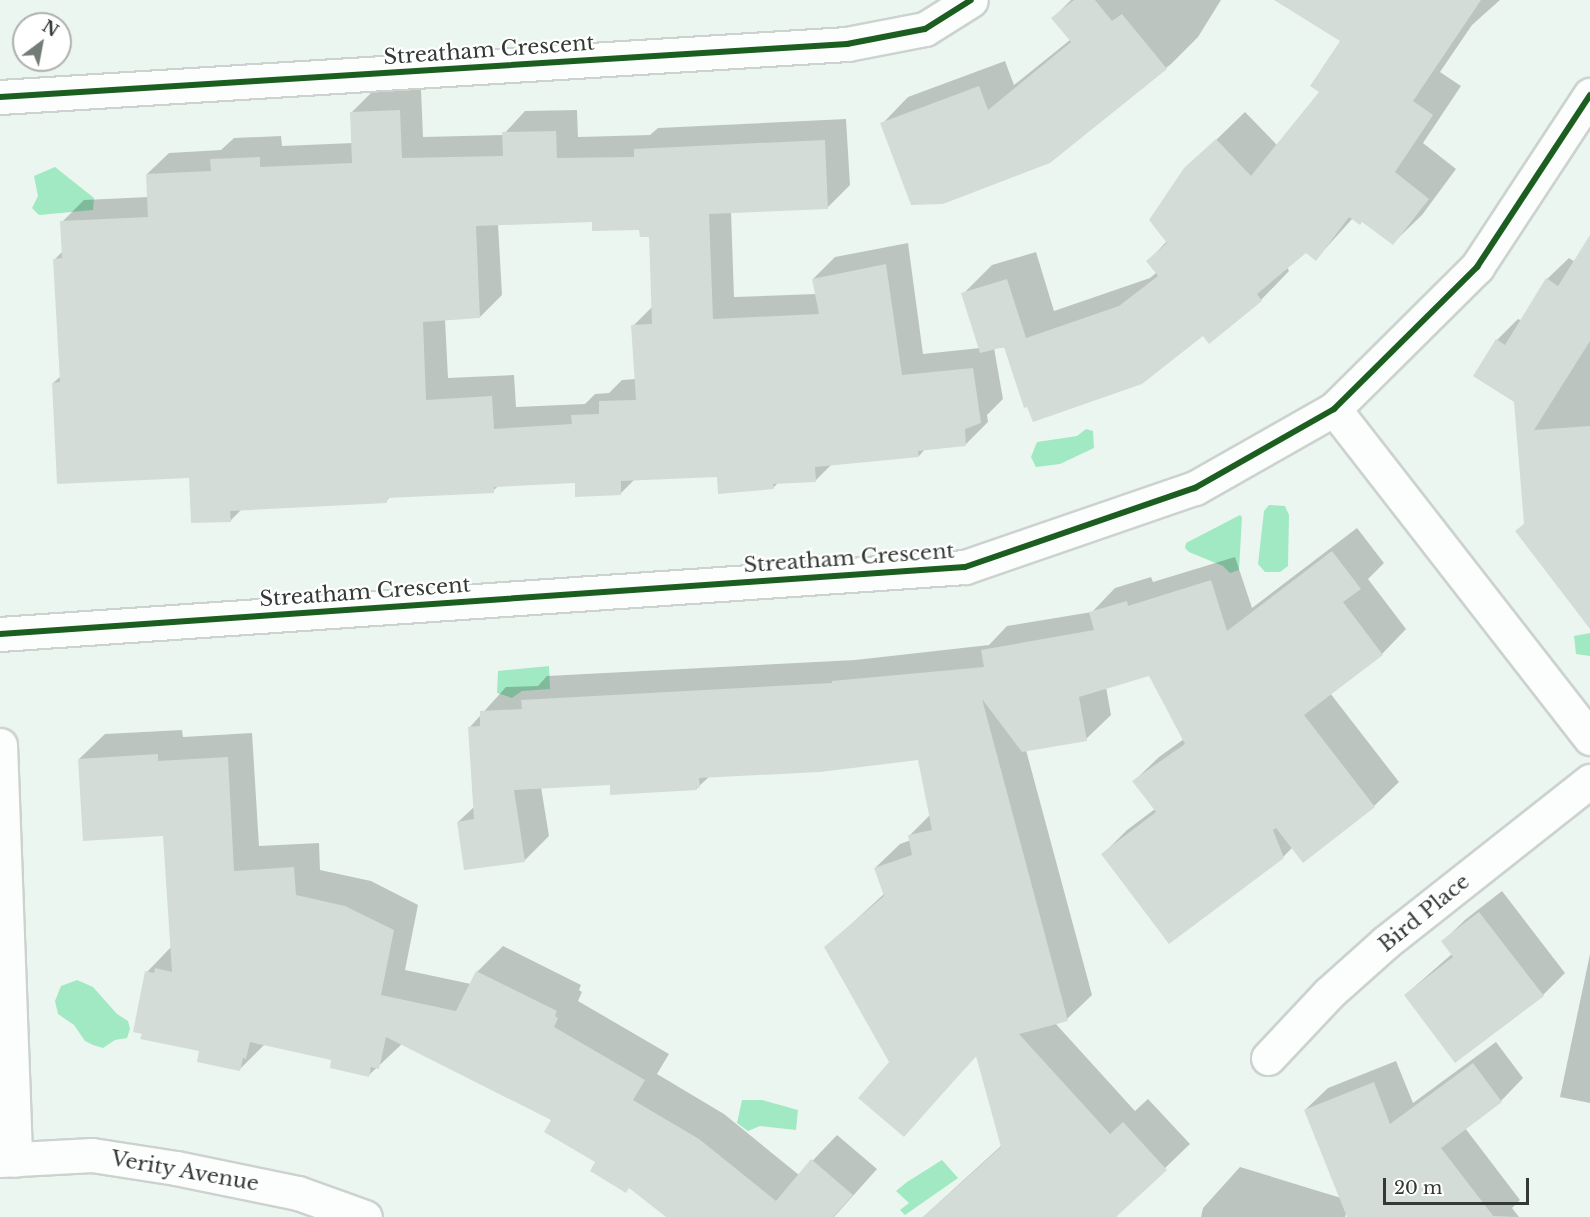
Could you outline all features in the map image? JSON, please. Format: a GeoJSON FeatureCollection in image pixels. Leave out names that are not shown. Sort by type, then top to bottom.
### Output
{"type":"FeatureCollection","features":[{"type":"Feature","properties":{"kind":"street","name":"Streatham Crescent"},"geometry":{"type":"LineString","coordinates":[[0,97],[847,44],[925,29],[970,0]]}},
{"type":"Feature","properties":{"kind":"street","name":"Streatham Crescent"},"geometry":{"type":"LineString","coordinates":[[0,634],[965,567],[1195,488],[1334,409],[1477,267],[1590,95]]}},
{"type":"Feature","properties":{"kind":"street"},"geometry":{"type":"LineString","coordinates":[[1334,409],[1590,738]]}},
{"type":"Feature","properties":{"kind":"street"},"geometry":{"type":"LineString","coordinates":[[0,745],[8,1160]]}},
{"type":"Feature","properties":{"kind":"street","name":"Bird Place"},"geometry":{"type":"LineString","coordinates":[[1268,1058],[1329,993],[1386,942],[1590,781]]}},
{"type":"Feature","properties":{"kind":"street","name":"Verity Avenue"},"geometry":{"type":"LineString","coordinates":[[8,1160],[92,1155],[176,1167],[298,1193],[365,1217]]}},
{"type":"Feature","properties":{"kind":"shaded area"},"geometry":{"type":"Polygon","coordinates":[[[55,167],[94,198],[93,210],[39,215],[32,208],[38,196],[34,176],[55,167]]]}},
{"type":"Feature","properties":{"kind":"shaded area"},"geometry":{"type":"Polygon","coordinates":[[[1086,429],[1093,431],[1094,448],[1060,464],[1036,467],[1031,457],[1037,442],[1077,436],[1086,429]]]}},
{"type":"Feature","properties":{"kind":"shaded area"},"geometry":{"type":"Polygon","coordinates":[[[1269,505],[1285,506],[1289,515],[1288,566],[1280,572],[1265,572],[1258,564],[1264,511],[1269,505]]]}},
{"type":"Feature","properties":{"kind":"shaded area"},"geometry":{"type":"Polygon","coordinates":[[[1240,515],[1242,517],[1239,570],[1230,573],[1223,566],[1189,552],[1185,548],[1186,543],[1240,515]]]}},
{"type":"Feature","properties":{"kind":"shaded area"},"geometry":{"type":"Polygon","coordinates":[[[1590,633],[1590,656],[1576,654],[1574,636],[1590,633]]]}},
{"type":"Feature","properties":{"kind":"shaded area"},"geometry":{"type":"Polygon","coordinates":[[[549,666],[550,689],[522,691],[512,698],[497,693],[498,671],[549,666]]]}},
{"type":"Feature","properties":{"kind":"shaded area"},"geometry":{"type":"Polygon","coordinates":[[[77,980],[93,987],[117,1014],[128,1021],[130,1029],[127,1038],[115,1040],[103,1048],[93,1045],[85,1041],[74,1025],[58,1014],[55,1001],[61,986],[77,980]]]}},
{"type":"Feature","properties":{"kind":"shaded area"},"geometry":{"type":"Polygon","coordinates":[[[742,1100],[762,1100],[798,1110],[796,1130],[760,1126],[748,1131],[737,1123],[742,1100]]]}},
{"type":"Feature","properties":{"kind":"shaded area"},"geometry":{"type":"Polygon","coordinates":[[[942,1160],[958,1178],[905,1215],[900,1210],[909,1203],[896,1191],[942,1160]]]}},
{"type":"Feature","properties":{"kind":"building"},"geometry":{"type":"Polygon","coordinates":[[[1074,0],[1095,0],[1112,21],[1122,14],[1167,69],[1050,163],[943,204],[911,205],[880,123],[979,86],[988,110],[1071,42],[1051,18],[1074,0]]]}},
{"type":"Feature","properties":{"kind":"building"},"geometry":{"type":"Polygon","coordinates":[[[1274,0],[1481,0],[1413,101],[1433,115],[1395,172],[1429,199],[1393,245],[1362,222],[1360,225],[1349,217],[1316,261],[1306,253],[1257,294],[1262,301],[1209,344],[1203,336],[1142,384],[1033,422],[1027,407],[1024,408],[1004,347],[980,353],[961,293],[1007,279],[1026,338],[1119,306],[1158,276],[1146,261],[1167,243],[1149,220],[1184,168],[1216,139],[1251,176],[1319,92],[1310,86],[1340,41],[1274,0]]]}},
{"type":"Feature","properties":{"kind":"building"},"geometry":{"type":"Polygon","coordinates":[[[400,110],[402,158],[503,156],[502,132],[556,131],[557,158],[634,157],[634,149],[825,140],[828,209],[709,214],[713,319],[819,314],[812,279],[886,264],[902,375],[973,368],[981,423],[965,429],[966,446],[918,451],[919,457],[815,467],[816,482],[773,484],[774,489],[718,494],[717,477],[621,481],[621,495],[575,497],[575,483],[494,487],[494,493],[387,498],[387,503],[230,511],[231,522],[191,523],[189,478],[57,484],[52,383],[60,382],[53,259],[62,258],[60,221],[148,217],[146,174],[211,171],[210,159],[260,157],[260,167],[352,163],[350,112],[400,110]],[[592,222],[476,226],[480,318],[423,322],[426,400],[492,396],[494,429],[572,424],[571,415],[599,414],[599,401],[636,400],[631,325],[652,324],[649,237],[640,237],[639,230],[592,231],[592,222]]]}},
{"type":"Feature","properties":{"kind":"building"},"geometry":{"type":"Polygon","coordinates":[[[1590,235],[1590,341],[1534,430],[1590,426],[1590,629],[1515,531],[1524,524],[1514,402],[1473,376],[1496,339],[1505,345],[1546,278],[1558,286],[1590,235]]]}},
{"type":"Feature","properties":{"kind":"building"},"geometry":{"type":"Polygon","coordinates":[[[1332,551],[1361,589],[1343,602],[1383,655],[1304,715],[1375,807],[1303,863],[1276,828],[1273,830],[1284,858],[1169,944],[1101,854],[1156,812],[1132,781],[1185,744],[1149,676],[1079,697],[1087,741],[1022,752],[982,699],[1068,1021],[1019,1034],[1110,1134],[1123,1122],[1167,1170],[1116,1217],[923,1217],[1001,1147],[976,1056],[904,1137],[858,1098],[889,1062],[824,947],[884,896],[874,868],[912,855],[908,835],[932,830],[918,760],[820,772],[699,778],[700,788],[696,787],[697,790],[610,795],[610,785],[514,790],[525,862],[464,870],[457,822],[474,819],[468,727],[480,726],[480,711],[522,709],[521,700],[832,683],[832,681],[984,667],[981,650],[1094,630],[1089,612],[1127,601],[1128,606],[1211,580],[1227,631],[1332,551]]]}},
{"type":"Feature","properties":{"kind":"building"},"geometry":{"type":"Polygon","coordinates":[[[158,754],[158,761],[228,757],[234,871],[294,867],[296,895],[345,906],[394,930],[381,995],[456,1011],[476,971],[557,1011],[555,1016],[558,1018],[554,1027],[645,1080],[633,1100],[699,1139],[776,1201],[811,1159],[853,1195],[833,1217],[666,1217],[629,1188],[626,1193],[590,1171],[595,1162],[544,1132],[551,1120],[386,1037],[379,1069],[371,1067],[369,1077],[330,1068],[331,1060],[250,1042],[240,1071],[197,1062],[199,1051],[140,1039],[142,1034],[133,1032],[145,971],[154,973],[155,968],[172,972],[163,836],[83,841],[78,759],[158,754]]]}},
{"type":"Feature","properties":{"kind":"building"},"geometry":{"type":"Polygon","coordinates":[[[1479,912],[1544,996],[1455,1063],[1404,995],[1453,957],[1441,941],[1479,912]]]}},
{"type":"Feature","properties":{"kind":"building"},"geometry":{"type":"Polygon","coordinates":[[[1473,1063],[1502,1102],[1441,1148],[1494,1217],[1347,1217],[1304,1110],[1374,1082],[1390,1124],[1473,1063]]]}},
{"type":"Feature","properties":{"kind":"cycle path"},"geometry":{"type":"LineString","coordinates":[[0,97],[847,44],[925,29],[971,0]]}},
{"type":"Feature","properties":{"kind":"cycle path"},"geometry":{"type":"LineString","coordinates":[[0,634],[965,567],[1195,488],[1334,409],[1477,267],[1590,95]]}}]}
